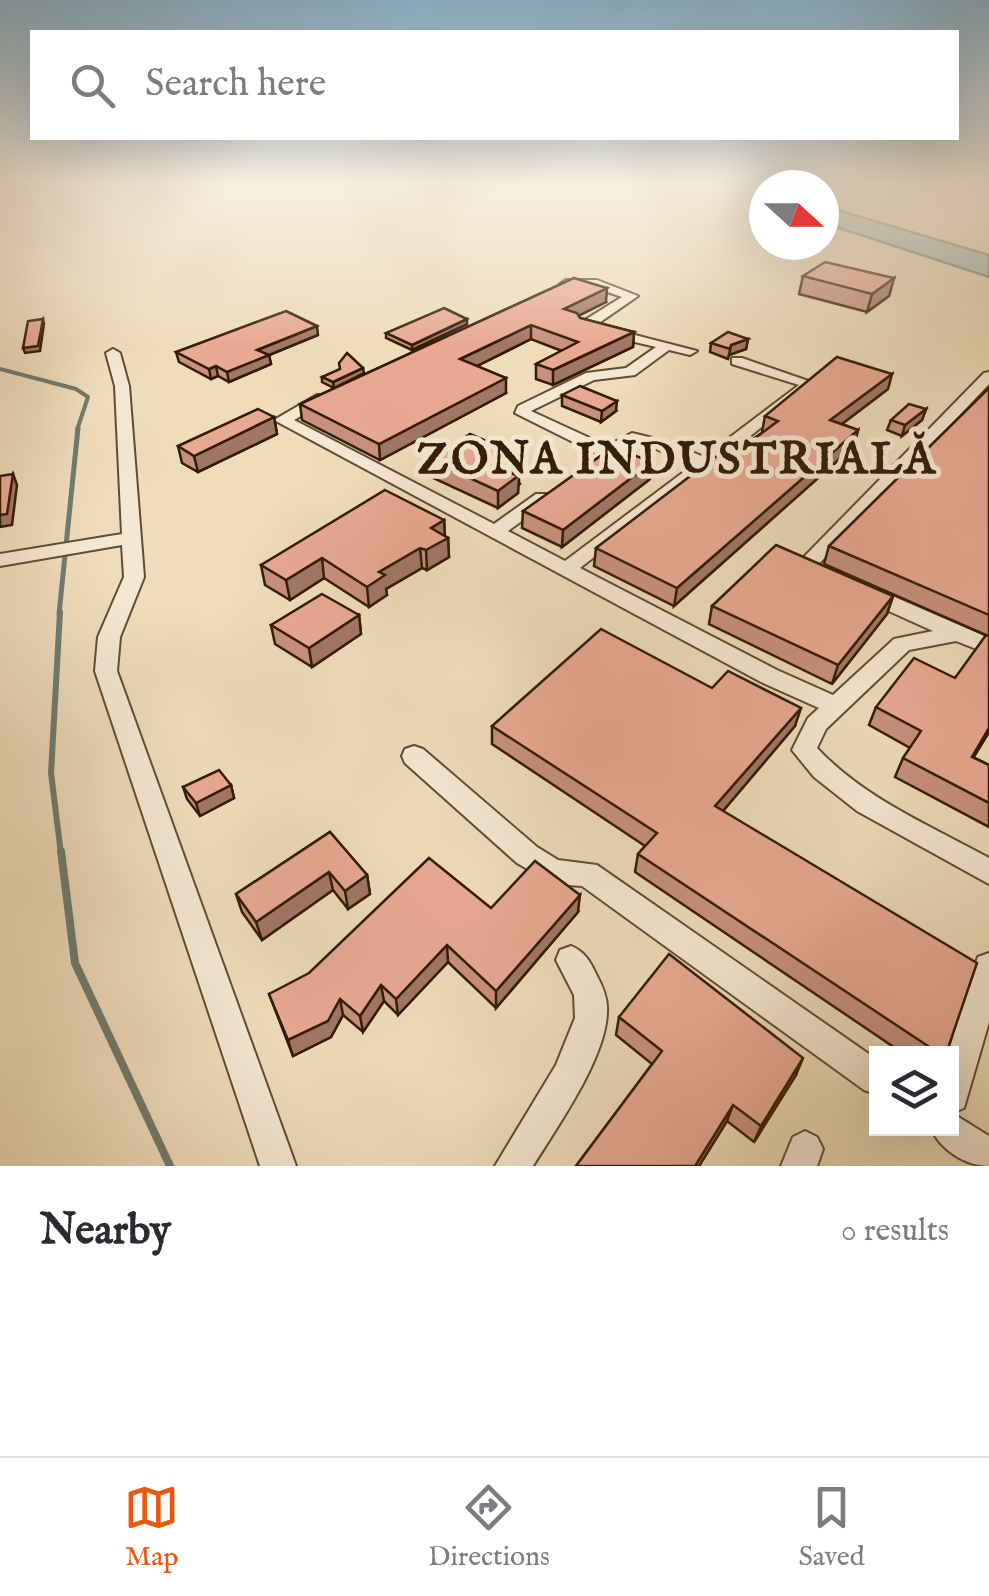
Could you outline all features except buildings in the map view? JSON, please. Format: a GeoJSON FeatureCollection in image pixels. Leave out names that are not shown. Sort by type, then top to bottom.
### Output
{"type":"FeatureCollection","features":[{"type":"Feature","properties":{"kind":"street"},"geometry":{"type":"LineString","coordinates":[[557,287],[596,284],[630,293],[632,296],[585,326],[690,351]]}},
{"type":"Feature","properties":{"kind":"street"},"geometry":{"type":"LineString","coordinates":[[606,452],[523,414],[523,409],[590,376],[630,372],[666,346]]}},
{"type":"Feature","properties":{"kind":"street"},"geometry":{"type":"LineString","coordinates":[[113,353],[122,386],[134,577],[109,636],[106,671],[278,1166]]}},
{"type":"Feature","properties":{"kind":"street"},"geometry":{"type":"LineString","coordinates":[[568,568],[810,384],[737,361]]}},
{"type":"Feature","properties":{"kind":"street"},"geometry":{"type":"LineString","coordinates":[[989,376],[815,570],[989,647]]}},
{"type":"Feature","properties":{"kind":"street"},"geometry":{"type":"LineString","coordinates":[[344,388],[282,420],[769,676],[836,706]]}},
{"type":"Feature","properties":{"kind":"street"},"geometry":{"type":"LineString","coordinates":[[575,474],[620,442],[645,440],[706,464]]}},
{"type":"Feature","properties":{"kind":"street"},"geometry":{"type":"LineString","coordinates":[[496,531],[559,486]]}},
{"type":"Feature","properties":{"kind":"street"},"geometry":{"type":"LineString","coordinates":[[0,560],[131,538]]}},
{"type":"Feature","properties":{"kind":"street"},"geometry":{"type":"LineString","coordinates":[[959,633],[902,644],[816,724],[804,750],[844,790],[989,872]]}},
{"type":"Feature","properties":{"kind":"street"},"geometry":{"type":"LineString","coordinates":[[414,756],[526,856],[553,872],[587,874],[869,1073]]}},
{"type":"Feature","properties":{"kind":"street"},"geometry":{"type":"LineString","coordinates":[[513,1166],[568,1074],[592,1016],[586,982],[571,960]]}},
{"type":"Feature","properties":{"kind":"street"},"geometry":{"type":"LineString","coordinates":[[959,1072],[989,967]]}},
{"type":"Feature","properties":{"kind":"street"},"geometry":{"type":"LineString","coordinates":[[959,1136],[989,1158]]}},
{"type":"Feature","properties":{"kind":"water"},"geometry":{"type":"Polygon","coordinates":[[[862,235],[923,235],[989,255],[989,277],[862,235]]]}},
{"type":"Feature","properties":{"kind":"waterway"},"geometry":{"type":"LineString","coordinates":[[0,369],[76,389],[88,397],[77,430]]}},
{"type":"Feature","properties":{"kind":"waterway"},"geometry":{"type":"LineString","coordinates":[[59,614],[78,428]]}},
{"type":"Feature","properties":{"kind":"waterway"},"geometry":{"type":"LineString","coordinates":[[60,612],[51,773],[61,854]]}},
{"type":"Feature","properties":{"kind":"waterway"},"geometry":{"type":"LineString","coordinates":[[61,851],[75,963],[170,1166]]}},
{"type":"Feature","properties":{"kind":"district","name":"ZONA INDUSTRIALĂ"},"geometry":{"type":"Point","coordinates":[677,460]}}]}
